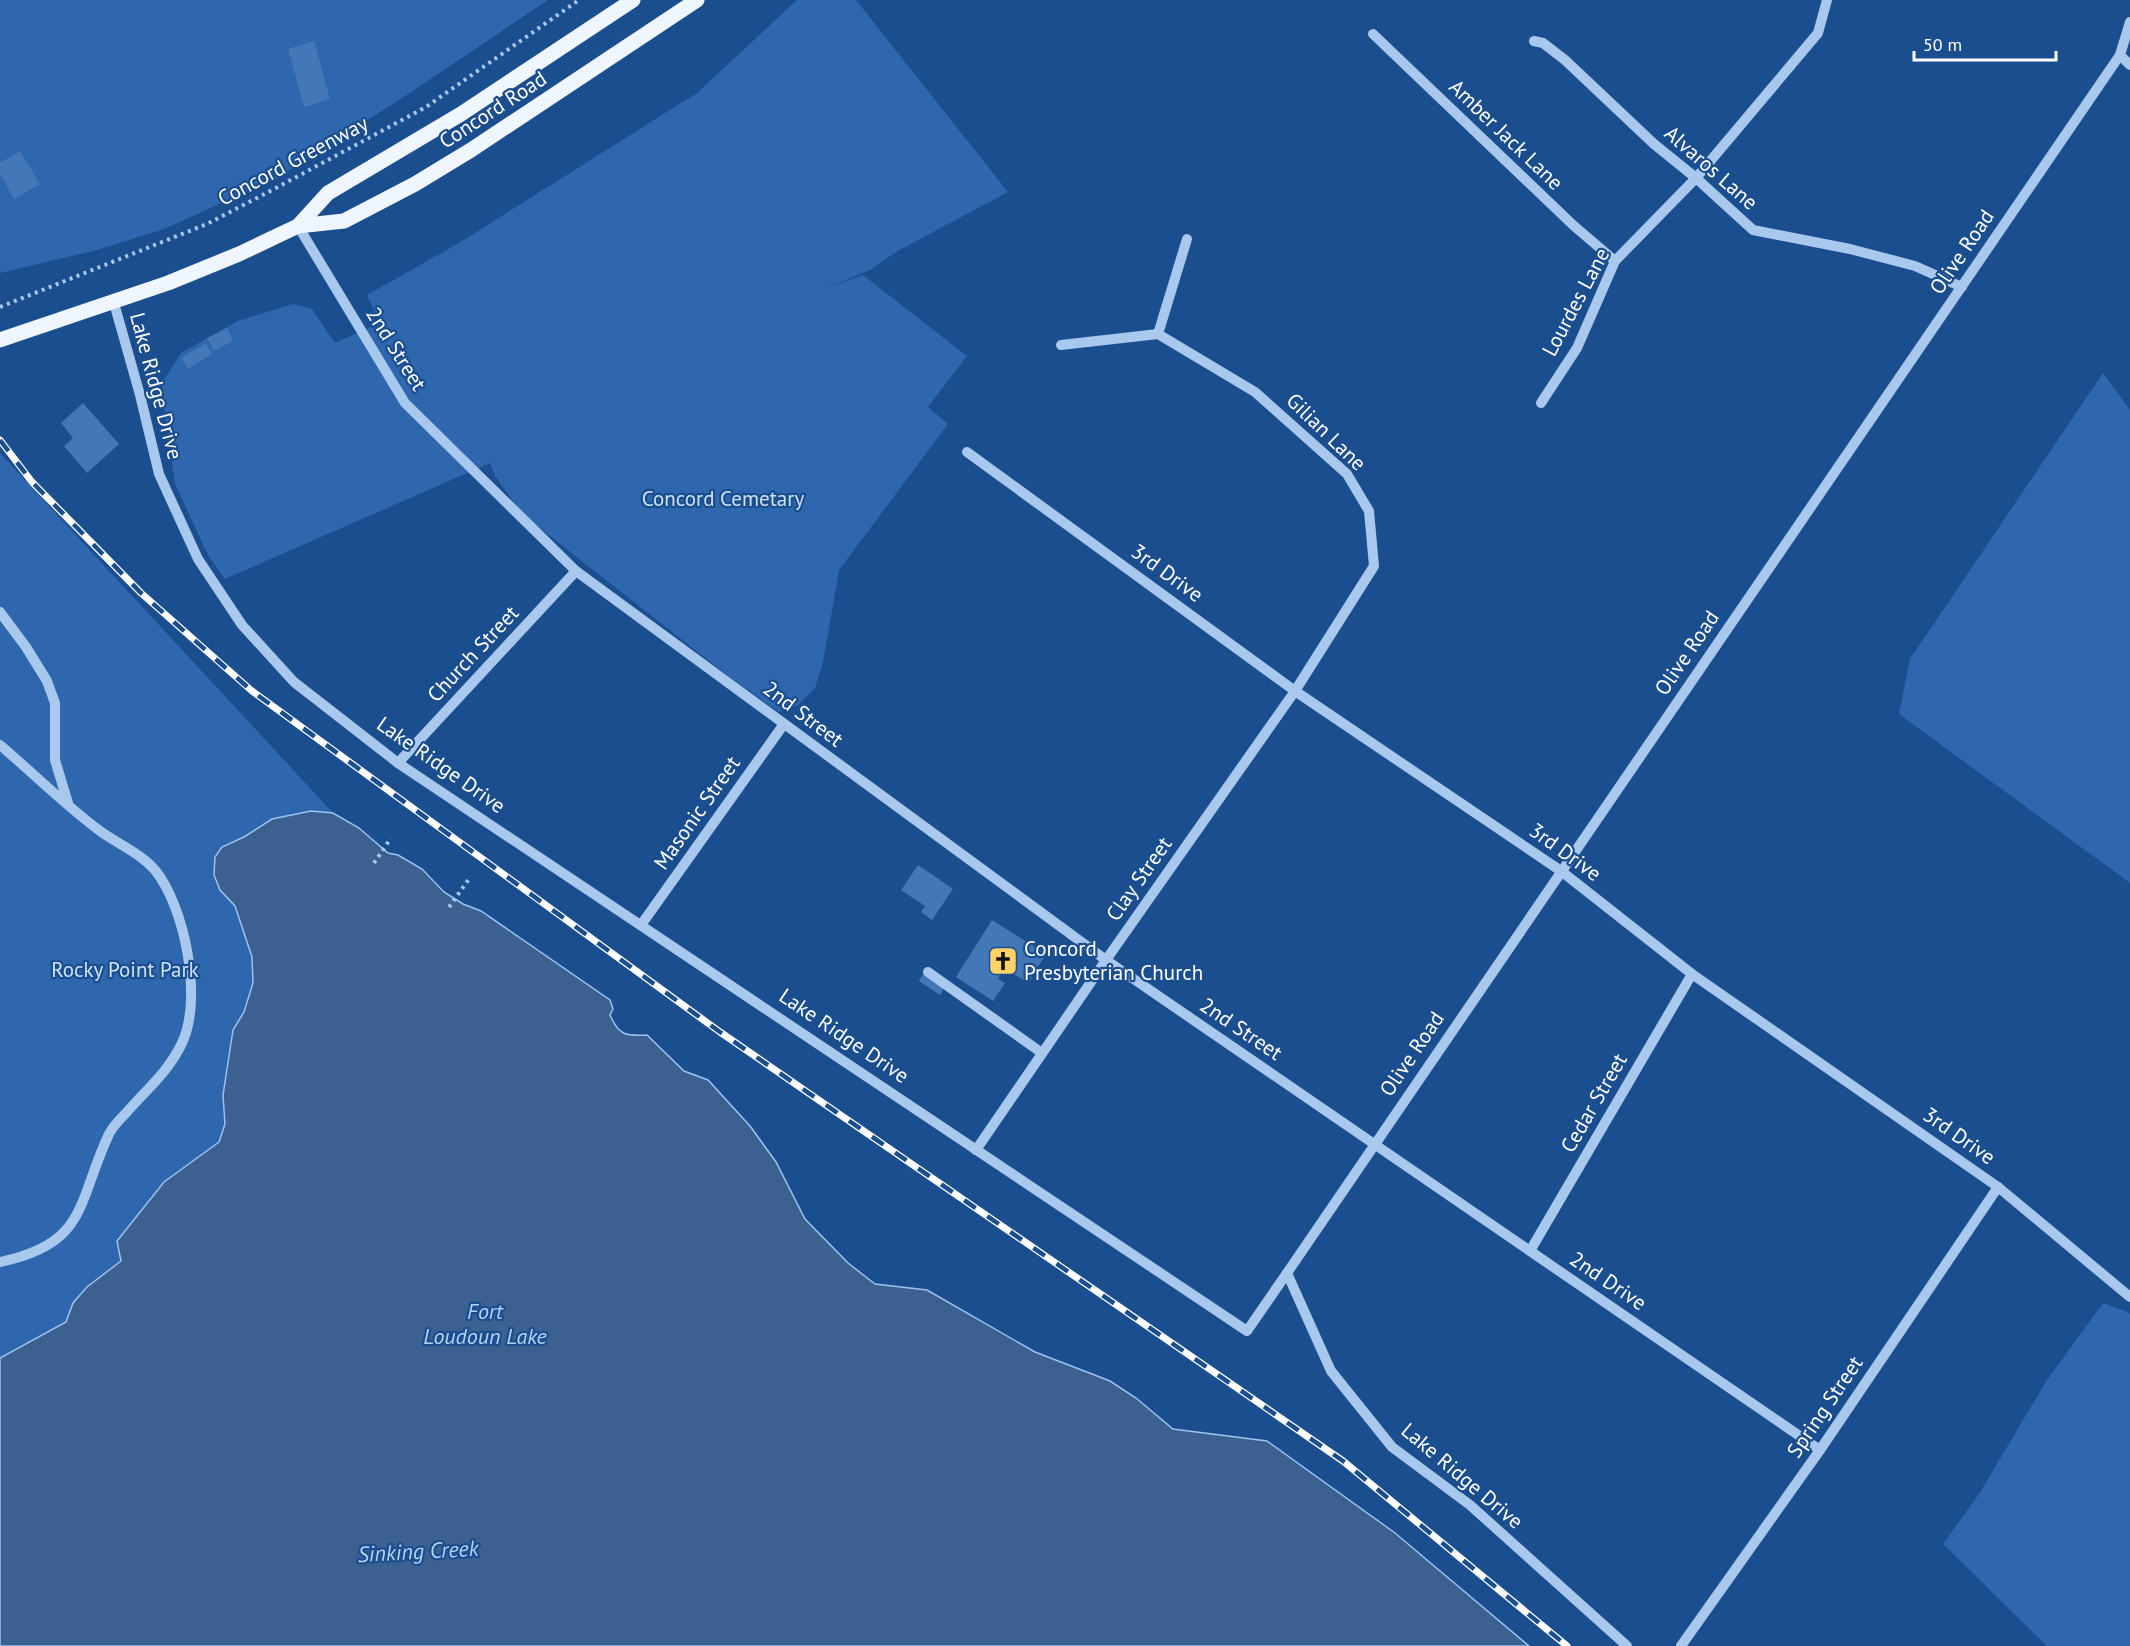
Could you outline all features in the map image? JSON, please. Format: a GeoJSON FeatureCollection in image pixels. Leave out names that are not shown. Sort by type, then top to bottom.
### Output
{"type":"FeatureCollection","features":[{"type":"Feature","properties":{"kind":"main road","name":"Concord Road"},"geometry":{"type":"LineString","coordinates":[[298,226],[328,193],[471,107],[633,0]]}},
{"type":"Feature","properties":{"kind":"main road","name":"Concord Road"},"geometry":{"type":"LineString","coordinates":[[6,338],[114,303],[203,269],[298,226],[344,221],[415,184],[553,97],[697,0]]}},
{"type":"Feature","properties":{"kind":"street","name":"Lourdes Lane"},"geometry":{"type":"LineString","coordinates":[[1541,403],[1577,348],[1615,261],[1695,178],[1818,33],[1827,0]]}},
{"type":"Feature","properties":{"kind":"street","name":"Olive Road"},"geometry":{"type":"LineString","coordinates":[[1287,1273],[2120,55],[2130,22]]}},
{"type":"Feature","properties":{"kind":"street","name":"Amber Jack Lane"},"geometry":{"type":"LineString","coordinates":[[1373,34],[1573,225],[1615,261]]}},
{"type":"Feature","properties":{"kind":"street","name":"Alvaros Lane"},"geometry":{"type":"LineString","coordinates":[[1534,41],[1544,44],[1565,60],[1654,144],[1753,230],[1850,249],[1915,266],[1962,287]]}},
{"type":"Feature","properties":{"kind":"street"},"geometry":{"type":"LineString","coordinates":[[2120,55],[2130,65]]}},
{"type":"Feature","properties":{"kind":"street","name":"2nd Street"},"geometry":{"type":"LineString","coordinates":[[298,226],[405,403],[576,571],[1106,960],[1374,1144]]}},
{"type":"Feature","properties":{"kind":"street"},"geometry":{"type":"LineString","coordinates":[[1061,345],[1158,334],[1187,239]]}},
{"type":"Feature","properties":{"kind":"street","name":"Lake Ridge Drive"},"geometry":{"type":"LineString","coordinates":[[114,303],[159,474],[198,559],[242,625],[294,682],[398,763],[1247,1330],[1287,1273]]}},
{"type":"Feature","properties":{"kind":"street","name":"Gilian Lane"},"geometry":{"type":"LineString","coordinates":[[1158,334],[1254,392],[1347,474],[1369,511],[1374,566],[1295,692]]}},
{"type":"Feature","properties":{"kind":"street","name":"3rd Drive"},"geometry":{"type":"LineString","coordinates":[[967,452],[1295,692],[1561,871],[1692,974],[1998,1187],[2130,1297]]}},
{"type":"Feature","properties":{"kind":"street","name":"Church Street"},"geometry":{"type":"LineString","coordinates":[[398,763],[576,571]]}},
{"type":"Feature","properties":{"kind":"street"},"geometry":{"type":"LineString","coordinates":[[0,612],[32,655],[47,681],[55,703],[55,760],[68,803]]}},
{"type":"Feature","properties":{"kind":"street","name":"Clay Street"},"geometry":{"type":"LineString","coordinates":[[976,1150],[1106,960],[1295,692]]}},
{"type":"Feature","properties":{"kind":"street","name":"Masonic Street"},"geometry":{"type":"LineString","coordinates":[[641,925],[784,724]]}},
{"type":"Feature","properties":{"kind":"street"},"geometry":{"type":"LineString","coordinates":[[0,745],[100,831],[139,856],[155,870],[173,899],[184,929],[190,975],[190,1017],[183,1042],[165,1072],[140,1096],[110,1132],[85,1198],[70,1227],[57,1240],[41,1250],[0,1262]]}},
{"type":"Feature","properties":{"kind":"street"},"geometry":{"type":"LineString","coordinates":[[928,972],[1042,1053]]}},
{"type":"Feature","properties":{"kind":"street","name":"Cedar Street"},"geometry":{"type":"LineString","coordinates":[[1530,1251],[1692,974]]}},
{"type":"Feature","properties":{"kind":"street","name":"2nd Drive"},"geometry":{"type":"LineString","coordinates":[[1374,1144],[1820,1450]]}},
{"type":"Feature","properties":{"kind":"street","name":"Spring Street"},"geometry":{"type":"LineString","coordinates":[[1681,1646],[1820,1450],[1998,1187]]}},
{"type":"Feature","properties":{"kind":"street","name":"Lake Ridge Drive"},"geometry":{"type":"LineString","coordinates":[[1287,1273],[1331,1371],[1392,1447],[1470,1506],[1627,1646]]}},
{"type":"Feature","properties":{"kind":"path","name":"Concord Greenway"},"geometry":{"type":"LineString","coordinates":[[0,307],[207,224],[276,189],[426,107],[579,0]]}},
{"type":"Feature","properties":{"kind":"path"},"geometry":{"type":"LineString","coordinates":[[374,863],[391,838]]}},
{"type":"Feature","properties":{"kind":"path"},"geometry":{"type":"LineString","coordinates":[[450,907],[469,879]]}},
{"type":"Feature","properties":{"kind":"green space"},"geometry":{"type":"Polygon","coordinates":[[[0,0],[548,0],[279,177],[164,229],[97,250],[0,273],[0,0]]]}},
{"type":"Feature","properties":{"kind":"green space","name":"Concord Cemetary"},"geometry":{"type":"Polygon","coordinates":[[[797,0],[856,0],[1008,192],[896,252],[870,270],[825,289],[863,275],[967,356],[928,407],[948,424],[839,570],[823,662],[815,688],[797,706],[779,712],[727,675],[523,515],[495,476],[490,463],[225,579],[208,555],[175,484],[162,383],[181,353],[238,321],[293,304],[312,309],[335,343],[380,323],[367,295],[459,243],[697,93],[797,0]]]}},
{"type":"Feature","properties":{"kind":"green space"},"geometry":{"type":"Polygon","coordinates":[[[2103,373],[2130,410],[2130,883],[1899,714],[1910,659],[2103,373]]]}},
{"type":"Feature","properties":{"kind":"green space","name":"Rocky Point Park"},"geometry":{"type":"Polygon","coordinates":[[[0,453],[333,813],[311,811],[294,815],[222,847],[214,875],[220,890],[235,906],[252,957],[253,983],[244,1012],[233,1030],[223,1095],[225,1124],[219,1142],[164,1182],[117,1241],[122,1261],[87,1287],[73,1303],[67,1322],[0,1358],[0,453]]]}},
{"type":"Feature","properties":{"kind":"green space"},"geometry":{"type":"Polygon","coordinates":[[[2103,1303],[2130,1314],[2130,1646],[2047,1646],[1943,1544],[1979,1494],[2047,1380],[2103,1303]]]}},
{"type":"Feature","properties":{"kind":"water","name":"Fort Loudoun Lake"},"geometry":{"type":"Polygon","coordinates":[[[311,811],[333,813],[359,828],[388,853],[398,855],[422,869],[444,892],[463,904],[481,911],[610,1000],[613,1009],[610,1015],[620,1031],[628,1035],[647,1035],[684,1071],[708,1080],[750,1126],[776,1162],[805,1219],[848,1263],[875,1284],[927,1290],[1035,1352],[1110,1381],[1136,1398],[1173,1429],[1267,1441],[1395,1533],[1529,1646],[0,1646],[0,1358],[66,1322],[73,1303],[87,1287],[121,1261],[117,1241],[164,1182],[219,1142],[225,1124],[223,1095],[233,1030],[244,1012],[253,983],[252,957],[235,906],[220,890],[214,875],[215,857],[222,847],[244,837],[272,819],[311,811]]]}},
{"type":"Feature","properties":{"kind":"building"},"geometry":{"type":"Polygon","coordinates":[[[314,41],[330,99],[304,107],[288,49],[314,41]]]}},
{"type":"Feature","properties":{"kind":"building"},"geometry":{"type":"Polygon","coordinates":[[[20,151],[40,184],[14,199],[0,174],[0,163],[20,151]]]}},
{"type":"Feature","properties":{"kind":"building"},"geometry":{"type":"Polygon","coordinates":[[[227,328],[233,341],[214,351],[207,338],[227,328]]]}},
{"type":"Feature","properties":{"kind":"building"},"geometry":{"type":"Polygon","coordinates":[[[206,343],[212,354],[188,369],[181,358],[206,343]]]}},
{"type":"Feature","properties":{"kind":"building"},"geometry":{"type":"Polygon","coordinates":[[[83,403],[119,444],[87,473],[64,446],[73,438],[61,423],[83,403]]]}},
{"type":"Feature","properties":{"kind":"building"},"geometry":{"type":"Polygon","coordinates":[[[918,865],[953,889],[932,920],[921,912],[925,906],[901,890],[918,865]]]}},
{"type":"Feature","properties":{"kind":"building","name":"Concord Presbyterian Church"},"geometry":{"type":"Polygon","coordinates":[[[992,920],[1046,954],[1028,983],[1005,968],[998,979],[1005,983],[993,1001],[956,977],[992,920]]]}},
{"type":"Feature","properties":{"kind":"building"},"geometry":{"type":"Polygon","coordinates":[[[923,974],[944,988],[940,995],[919,981],[923,974]]]}},
{"type":"Feature","properties":{"kind":"railway"},"geometry":{"type":"LineString","coordinates":[[0,440],[32,482],[141,593],[252,691],[720,1032],[1343,1461],[1567,1646]]}},
{"type":"Feature","properties":{"kind":"place","name":"Concord Presbyterian Church"},"geometry":{"type":"Point","coordinates":[1003,961]}},
{"type":"Feature","properties":{"kind":"water label","name":"Sinking Creek"},"geometry":{"type":"Point","coordinates":[418,1551]}}]}
